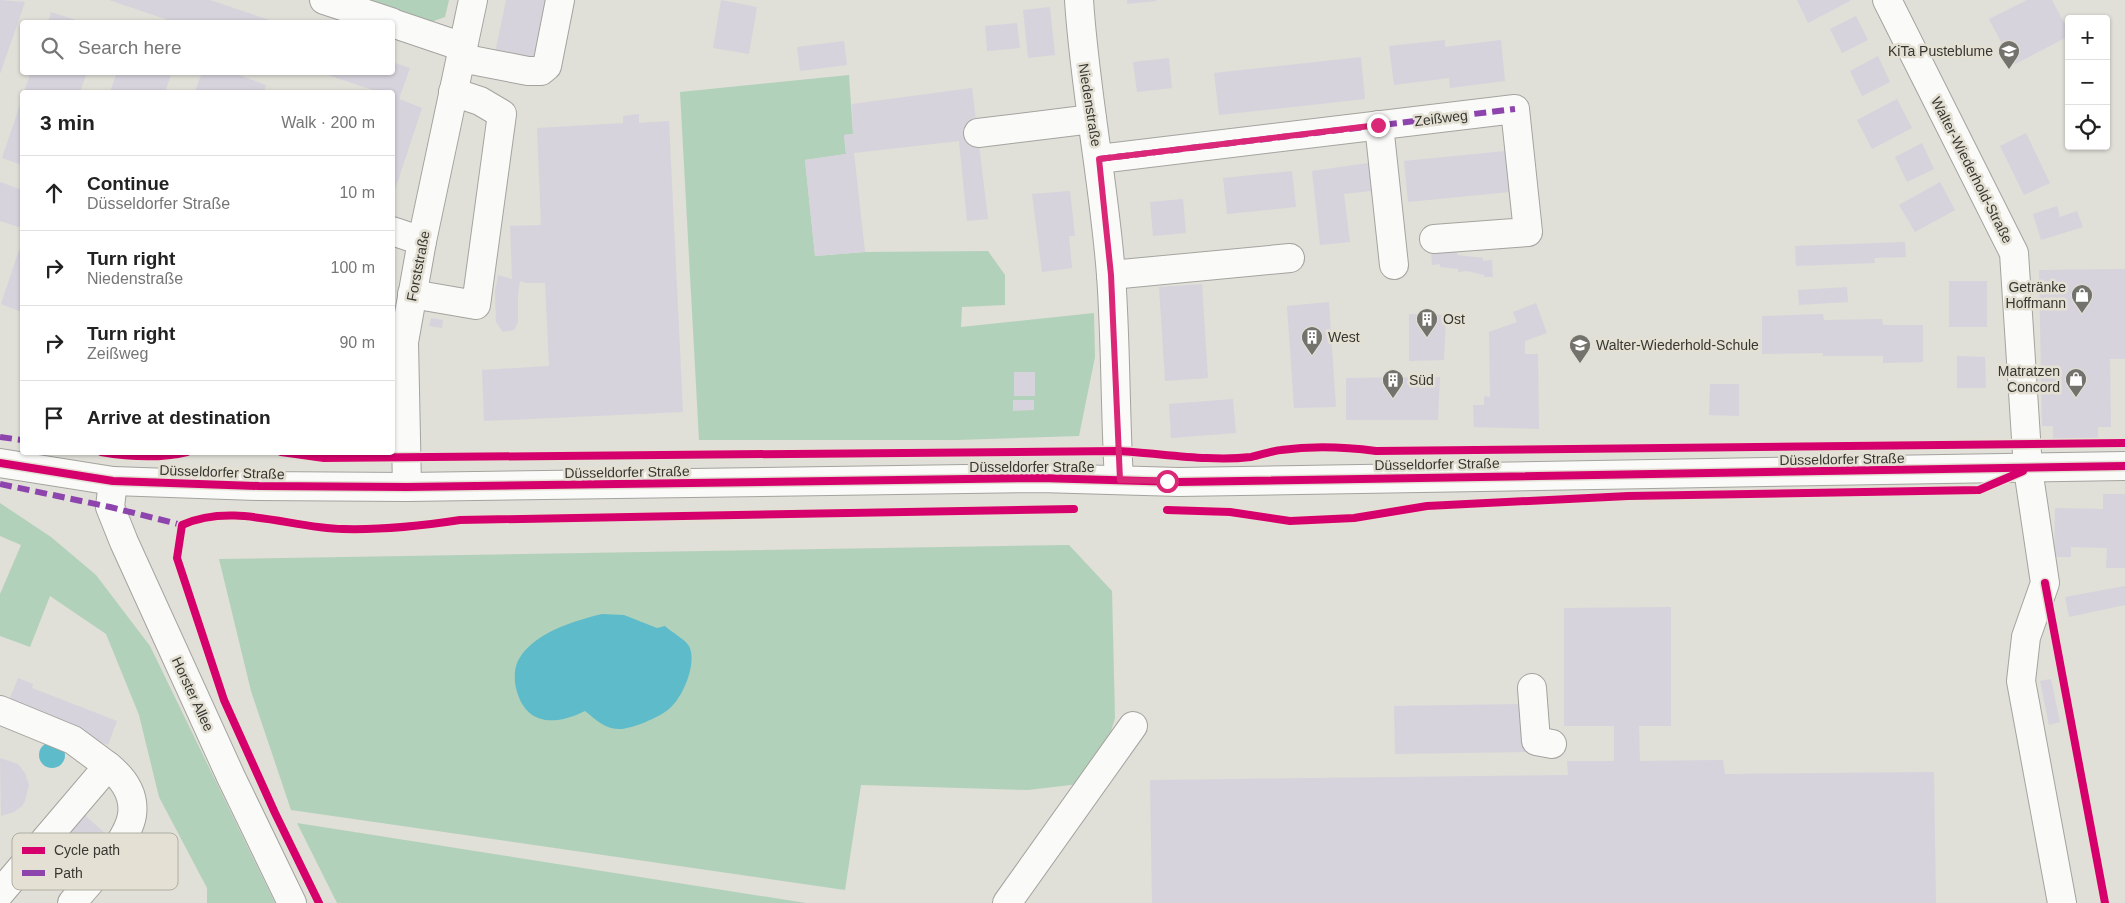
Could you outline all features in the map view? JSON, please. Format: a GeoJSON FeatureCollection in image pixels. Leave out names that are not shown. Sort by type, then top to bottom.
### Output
{"type":"FeatureCollection","features":[{"type":"Feature","properties":{"kind":"street"},"geometry":{"type":"LineString","coordinates":[[324,0],[383,20]]}},
{"type":"Feature","properties":{"kind":"street","name":"Forststraße"},"geometry":{"type":"LineString","coordinates":[[407,488],[398,378],[422,241],[473,0]]}},
{"type":"Feature","properties":{"kind":"street"},"geometry":{"type":"LineString","coordinates":[[395,24],[462,52],[541,72],[547,66],[560,0]]}},
{"type":"Feature","properties":{"kind":"street","name":"Niedenstraße"},"geometry":{"type":"LineString","coordinates":[[1079,0],[1083,63],[1099,159],[1111,275],[1120,480]]}},
{"type":"Feature","properties":{"kind":"street","name":"Walter-Wiederhold-Straße"},"geometry":{"type":"LineString","coordinates":[[1888,0],[2014,253],[2028,469],[2045,583],[2026,637],[2021,682],[2062,903]]}},
{"type":"Feature","properties":{"kind":"street"},"geometry":{"type":"LineString","coordinates":[[412,294],[476,305],[502,114],[480,101],[453,92]]}},
{"type":"Feature","properties":{"kind":"street","name":"Zeißweg"},"geometry":{"type":"LineString","coordinates":[[1099,159],[1515,109],[1528,232],[1434,239]]}},
{"type":"Feature","properties":{"kind":"street"},"geometry":{"type":"LineString","coordinates":[[978,133],[1092,119]]}},
{"type":"Feature","properties":{"kind":"street"},"geometry":{"type":"LineString","coordinates":[[1378,125],[1394,265]]}},
{"type":"Feature","properties":{"kind":"street"},"geometry":{"type":"LineString","coordinates":[[395,232],[422,241]]}},
{"type":"Feature","properties":{"kind":"street"},"geometry":{"type":"LineString","coordinates":[[1111,275],[1290,258]]}},
{"type":"Feature","properties":{"kind":"street","name":"Düsseldorfer Straße"},"geometry":{"type":"LineString","coordinates":[[0,463],[113,481],[259,486],[407,488],[1040,478],[1179,482],[2125,466]]}},
{"type":"Feature","properties":{"kind":"street","name":"Horster Allee"},"geometry":{"type":"LineString","coordinates":[[113,481],[110,506],[124,542],[231,777],[292,903]]}},
{"type":"Feature","properties":{"kind":"street"},"geometry":{"type":"LineString","coordinates":[[1532,688],[1536,741],[1552,744]]}},
{"type":"Feature","properties":{"kind":"street"},"geometry":{"type":"LineString","coordinates":[[0,710],[73,740],[122,778],[130,794],[132,815],[124,833]]}},
{"type":"Feature","properties":{"kind":"street"},"geometry":{"type":"LineString","coordinates":[[1007,903],[1133,726]]}},
{"type":"Feature","properties":{"kind":"street"},"geometry":{"type":"LineString","coordinates":[[51,833],[108,766]]}},
{"type":"Feature","properties":{"kind":"street"},"geometry":{"type":"LineString","coordinates":[[0,893],[12,879]]}},
{"type":"Feature","properties":{"kind":"street"},"geometry":{"type":"LineString","coordinates":[[72,903],[82,890]]}},
{"type":"Feature","properties":{"kind":"green space"},"geometry":{"type":"Polygon","coordinates":[[[366,0],[449,0],[445,17],[431,22],[366,0]]]}},
{"type":"Feature","properties":{"kind":"green space"},"geometry":{"type":"Polygon","coordinates":[[[849,75],[853,134],[844,135],[846,154],[805,160],[815,256],[865,252],[988,251],[1005,275],[1005,305],[962,307],[961,327],[1094,313],[1095,357],[1079,436],[957,440],[699,440],[680,92],[849,75]]]}},
{"type":"Feature","properties":{"kind":"green space"},"geometry":{"type":"Polygon","coordinates":[[[0,503],[51,537],[96,575],[150,646],[275,903],[207,903],[207,888],[159,797],[139,715],[106,634],[50,596],[30,647],[0,636],[0,594],[21,545],[0,536],[0,503]]]}},
{"type":"Feature","properties":{"kind":"green space"},"geometry":{"type":"Polygon","coordinates":[[[1069,545],[1112,591],[1115,718],[1096,782],[1028,790],[861,785],[845,890],[291,810],[251,691],[219,559],[1069,545]]]}},
{"type":"Feature","properties":{"kind":"green space"},"geometry":{"type":"Polygon","coordinates":[[[297,823],[806,903],[337,903],[297,823]]]}},
{"type":"Feature","properties":{"kind":"water"},"geometry":{"type":"Polygon","coordinates":[[[602,614],[624,615],[657,628],[665,626],[687,643],[691,653],[690,671],[679,697],[669,709],[659,716],[623,729],[613,729],[604,725],[585,711],[563,719],[552,720],[534,716],[526,710],[520,701],[516,688],[515,673],[519,659],[535,642],[556,629],[602,614]]]}},
{"type":"Feature","properties":{"kind":"water"},"geometry":{"type":"Polygon","coordinates":[[[52,742],[61,746],[65,755],[61,764],[52,768],[43,764],[39,755],[43,746],[52,742]]]}},
{"type":"Feature","properties":{"kind":"building"},"geometry":{"type":"Polygon","coordinates":[[[0,0],[25,2],[0,74],[0,0]]]}},
{"type":"Feature","properties":{"kind":"building"},"geometry":{"type":"Polygon","coordinates":[[[109,0],[210,0],[269,20],[168,20],[109,0]]]}},
{"type":"Feature","properties":{"kind":"building"},"geometry":{"type":"Polygon","coordinates":[[[506,0],[550,0],[537,66],[494,58],[506,0]]]}},
{"type":"Feature","properties":{"kind":"building"},"geometry":{"type":"Polygon","coordinates":[[[721,0],[757,7],[749,54],[713,48],[721,0]]]}},
{"type":"Feature","properties":{"kind":"building"},"geometry":{"type":"Polygon","coordinates":[[[1127,0],[1156,0],[1156,1],[1127,4],[1127,0]]]}},
{"type":"Feature","properties":{"kind":"building"},"geometry":{"type":"Polygon","coordinates":[[[1797,0],[1850,0],[1850,1],[1808,23],[1797,0]]]}},
{"type":"Feature","properties":{"kind":"building"},"geometry":{"type":"Polygon","coordinates":[[[2027,0],[2052,0],[2065,24],[2065,38],[2013,65],[1989,19],[2027,0]]]}},
{"type":"Feature","properties":{"kind":"building"},"geometry":{"type":"Polygon","coordinates":[[[1050,7],[1055,55],[1028,58],[1023,10],[1050,7]]]}},
{"type":"Feature","properties":{"kind":"building"},"geometry":{"type":"Polygon","coordinates":[[[51,12],[76,20],[49,20],[51,12]]]}},
{"type":"Feature","properties":{"kind":"building"},"geometry":{"type":"Polygon","coordinates":[[[1856,16],[1868,40],[1842,53],[1830,29],[1856,16]]]}},
{"type":"Feature","properties":{"kind":"building"},"geometry":{"type":"Polygon","coordinates":[[[1017,23],[1020,48],[987,51],[985,26],[1017,23]]]}},
{"type":"Feature","properties":{"kind":"building"},"geometry":{"type":"Polygon","coordinates":[[[1445,40],[1445,47],[1501,40],[1505,81],[1450,88],[1449,78],[1394,85],[1389,46],[1445,40]]]}},
{"type":"Feature","properties":{"kind":"building"},"geometry":{"type":"Polygon","coordinates":[[[844,41],[847,65],[800,71],[797,47],[844,41]]]}},
{"type":"Feature","properties":{"kind":"building"},"geometry":{"type":"Polygon","coordinates":[[[1878,56],[1890,82],[1862,96],[1850,71],[1878,56]]]}},
{"type":"Feature","properties":{"kind":"building"},"geometry":{"type":"Polygon","coordinates":[[[1361,57],[1365,99],[1219,115],[1214,73],[1361,57]]]}},
{"type":"Feature","properties":{"kind":"building"},"geometry":{"type":"Polygon","coordinates":[[[1169,58],[1172,88],[1137,92],[1133,62],[1169,58]]]}},
{"type":"Feature","properties":{"kind":"building"},"geometry":{"type":"Polygon","coordinates":[[[395,63],[410,68],[399,99],[422,108],[395,190],[395,90],[373,90],[328,75],[395,75],[395,63]]]}},
{"type":"Feature","properties":{"kind":"building"},"geometry":{"type":"Polygon","coordinates":[[[30,75],[86,75],[81,90],[25,90],[30,75]]]}},
{"type":"Feature","properties":{"kind":"building"},"geometry":{"type":"Polygon","coordinates":[[[116,75],[171,75],[166,90],[111,90],[116,75]]]}},
{"type":"Feature","properties":{"kind":"building"},"geometry":{"type":"Polygon","coordinates":[[[201,75],[239,75],[266,85],[265,90],[196,90],[201,75]]]}},
{"type":"Feature","properties":{"kind":"building"},"geometry":{"type":"Polygon","coordinates":[[[972,88],[988,219],[967,221],[959,141],[854,153],[865,252],[815,256],[805,160],[846,154],[844,135],[853,134],[852,104],[972,88]]]}},
{"type":"Feature","properties":{"kind":"building"},"geometry":{"type":"Polygon","coordinates":[[[1897,99],[1912,128],[1872,149],[1857,120],[1897,99]]]}},
{"type":"Feature","properties":{"kind":"building"},"geometry":{"type":"Polygon","coordinates":[[[20,105],[20,164],[2,158],[20,105]]]}},
{"type":"Feature","properties":{"kind":"building"},"geometry":{"type":"Polygon","coordinates":[[[639,114],[639,123],[669,121],[683,412],[484,421],[482,370],[549,366],[545,283],[526,283],[520,281],[518,322],[514,330],[503,332],[496,322],[495,291],[498,275],[512,279],[510,226],[541,225],[537,128],[623,123],[623,116],[639,114]]]}},
{"type":"Feature","properties":{"kind":"building"},"geometry":{"type":"Polygon","coordinates":[[[2026,133],[2050,183],[2024,195],[2000,146],[2026,133]]]}},
{"type":"Feature","properties":{"kind":"building"},"geometry":{"type":"Polygon","coordinates":[[[1922,143],[1934,169],[1907,182],[1895,157],[1922,143]]]}},
{"type":"Feature","properties":{"kind":"building"},"geometry":{"type":"Polygon","coordinates":[[[1505,151],[1509,192],[1408,202],[1404,161],[1505,151]]]}},
{"type":"Feature","properties":{"kind":"building"},"geometry":{"type":"Polygon","coordinates":[[[1375,162],[1379,190],[1344,194],[1350,242],[1320,245],[1312,171],[1375,162]]]}},
{"type":"Feature","properties":{"kind":"building"},"geometry":{"type":"Polygon","coordinates":[[[1292,171],[1296,207],[1227,214],[1223,178],[1292,171]]]}},
{"type":"Feature","properties":{"kind":"building"},"geometry":{"type":"Polygon","coordinates":[[[0,182],[20,189],[20,227],[0,221],[0,182]]]}},
{"type":"Feature","properties":{"kind":"building"},"geometry":{"type":"Polygon","coordinates":[[[1940,182],[1955,210],[1915,232],[1899,205],[1940,182]]]}},
{"type":"Feature","properties":{"kind":"building"},"geometry":{"type":"Polygon","coordinates":[[[1070,191],[1075,236],[1069,236],[1072,268],[1042,272],[1032,194],[1070,191]]]}},
{"type":"Feature","properties":{"kind":"building"},"geometry":{"type":"Polygon","coordinates":[[[1183,199],[1186,233],[1153,236],[1150,202],[1183,199]]]}},
{"type":"Feature","properties":{"kind":"building"},"geometry":{"type":"Polygon","coordinates":[[[2057,206],[2060,217],[2077,211],[2083,227],[2041,240],[2033,214],[2057,206]]]}},
{"type":"Feature","properties":{"kind":"building"},"geometry":{"type":"Polygon","coordinates":[[[1905,242],[1906,257],[1874,258],[1875,263],[1796,266],[1795,246],[1905,242]]]}},
{"type":"Feature","properties":{"kind":"building"},"geometry":{"type":"Polygon","coordinates":[[[1431,248],[1457,252],[1457,255],[1483,258],[1483,261],[1492,260],[1493,277],[1484,277],[1484,275],[1467,271],[1458,272],[1458,269],[1440,267],[1440,264],[1432,265],[1431,248]]]}},
{"type":"Feature","properties":{"kind":"building"},"geometry":{"type":"Polygon","coordinates":[[[19,250],[20,250],[20,311],[1,304],[19,250]]]}},
{"type":"Feature","properties":{"kind":"building"},"geometry":{"type":"Polygon","coordinates":[[[2125,269],[2125,359],[2110,359],[2111,427],[2098,427],[2098,439],[2053,439],[2053,426],[2042,426],[2039,270],[2125,269]]]}},
{"type":"Feature","properties":{"kind":"building"},"geometry":{"type":"Polygon","coordinates":[[[1949,281],[1987,281],[1987,327],[1949,327],[1949,281]]]}},
{"type":"Feature","properties":{"kind":"building"},"geometry":{"type":"Polygon","coordinates":[[[1202,284],[1208,378],[1165,381],[1159,287],[1202,284]]]}},
{"type":"Feature","properties":{"kind":"building"},"geometry":{"type":"Polygon","coordinates":[[[1847,287],[1848,302],[1799,305],[1798,290],[1847,287]]]}},
{"type":"Feature","properties":{"kind":"building","name":"West"},"geometry":{"type":"Polygon","coordinates":[[[1329,302],[1336,407],[1294,408],[1287,306],[1329,302]]]}},
{"type":"Feature","properties":{"kind":"building"},"geometry":{"type":"Polygon","coordinates":[[[1536,303],[1547,333],[1525,341],[1525,354],[1538,354],[1539,429],[1474,427],[1473,405],[1484,405],[1484,396],[1490,397],[1489,332],[1517,322],[1513,312],[1536,303]]]}},
{"type":"Feature","properties":{"kind":"building","name":"Ost"},"geometry":{"type":"Polygon","coordinates":[[[1409,314],[1446,315],[1444,360],[1409,361],[1409,314]]]}},
{"type":"Feature","properties":{"kind":"building"},"geometry":{"type":"Polygon","coordinates":[[[1823,314],[1824,320],[1882,319],[1883,325],[1923,325],[1923,362],[1883,363],[1883,356],[1823,356],[1823,353],[1762,354],[1762,316],[1823,314]]]}},
{"type":"Feature","properties":{"kind":"building"},"geometry":{"type":"Polygon","coordinates":[[[431,318],[443,320],[442,328],[429,326],[431,318]]]}},
{"type":"Feature","properties":{"kind":"building"},"geometry":{"type":"Polygon","coordinates":[[[1957,356],[1985,357],[1986,388],[1957,388],[1957,356]]]}},
{"type":"Feature","properties":{"kind":"building"},"geometry":{"type":"Polygon","coordinates":[[[1014,372],[1035,372],[1035,396],[1014,396],[1014,372]]]}},
{"type":"Feature","properties":{"kind":"building","name":"Süd"},"geometry":{"type":"Polygon","coordinates":[[[1440,377],[1438,420],[1346,420],[1346,378],[1440,377]]]}},
{"type":"Feature","properties":{"kind":"building"},"geometry":{"type":"Polygon","coordinates":[[[1710,384],[1739,384],[1739,416],[1709,415],[1710,384]]]}},
{"type":"Feature","properties":{"kind":"building"},"geometry":{"type":"Polygon","coordinates":[[[1233,399],[1236,433],[1171,438],[1169,404],[1233,399]]]}},
{"type":"Feature","properties":{"kind":"building"},"geometry":{"type":"Polygon","coordinates":[[[1013,400],[1034,400],[1034,410],[1013,411],[1013,400]]]}},
{"type":"Feature","properties":{"kind":"building"},"geometry":{"type":"Polygon","coordinates":[[[2103,494],[2125,494],[2125,568],[2106,568],[2107,548],[2071,547],[2071,557],[2054,557],[2055,508],[2103,509],[2103,494]]]}},
{"type":"Feature","properties":{"kind":"building"},"geometry":{"type":"Polygon","coordinates":[[[2125,586],[2125,605],[2069,617],[2065,597],[2125,586]]]}},
{"type":"Feature","properties":{"kind":"building"},"geometry":{"type":"Polygon","coordinates":[[[1671,607],[1671,726],[1639,726],[1640,761],[1723,760],[1725,774],[1934,772],[1936,903],[1152,903],[1150,780],[1568,775],[1567,761],[1614,761],[1614,726],[1564,726],[1564,608],[1671,607]]]}},
{"type":"Feature","properties":{"kind":"building"},"geometry":{"type":"Polygon","coordinates":[[[18,678],[33,684],[32,688],[117,721],[108,745],[7,706],[18,678]]]}},
{"type":"Feature","properties":{"kind":"building"},"geometry":{"type":"Polygon","coordinates":[[[2051,679],[2060,722],[2049,725],[2040,681],[2051,679]]]}},
{"type":"Feature","properties":{"kind":"building"},"geometry":{"type":"Polygon","coordinates":[[[1524,704],[1526,752],[1395,754],[1394,706],[1524,704]]]}},
{"type":"Feature","properties":{"kind":"building"},"geometry":{"type":"Polygon","coordinates":[[[0,758],[18,764],[25,773],[29,785],[22,806],[14,812],[1,816],[0,758]]]}},
{"type":"Feature","properties":{"kind":"building"},"geometry":{"type":"Polygon","coordinates":[[[81,812],[105,833],[63,833],[81,812]]]}},
{"type":"Feature","properties":{"kind":"marked path"},"geometry":{"type":"LineString","coordinates":[[1099,159],[1515,109]]}},
{"type":"Feature","properties":{"kind":"marked path"},"geometry":{"type":"LineString","coordinates":[[0,437],[20,440]]}},
{"type":"Feature","properties":{"kind":"marked path"},"geometry":{"type":"LineString","coordinates":[[0,484],[110,507],[182,525]]}},
{"type":"Feature","properties":{"kind":"cycle path"},"geometry":{"type":"LineString","coordinates":[[302,455],[324,458],[1118,451],[1184,457],[1235,458],[1251,457],[1292,449],[1316,448],[1376,451],[2125,443]]}},
{"type":"Feature","properties":{"kind":"cycle path"},"geometry":{"type":"LineString","coordinates":[[123,455],[170,455]]}},
{"type":"Feature","properties":{"kind":"cycle path"},"geometry":{"type":"LineString","coordinates":[[0,463],[113,481],[259,486],[407,487],[1040,478],[1179,482],[2125,466]]}},
{"type":"Feature","properties":{"kind":"cycle path"},"geometry":{"type":"LineString","coordinates":[[1167,510],[1230,512],[1290,521],[1354,518],[1427,506],[1628,496],[1979,490],[2023,471]]}},
{"type":"Feature","properties":{"kind":"cycle path"},"geometry":{"type":"LineString","coordinates":[[319,903],[275,813],[224,700],[177,558],[182,525],[201,519],[221,516],[262,518],[323,528],[372,529],[460,520],[1074,509]]}},
{"type":"Feature","properties":{"kind":"cycle path"},"geometry":{"type":"LineString","coordinates":[[2045,583],[2105,903]]}},
{"type":"Feature","properties":{"kind":"place","name":"KiTa Pusteblume"},"geometry":{"type":"Point","coordinates":[2009,70]}},
{"type":"Feature","properties":{"kind":"place","name":"Getränke Hoffmann"},"geometry":{"type":"Point","coordinates":[2082,314]}},
{"type":"Feature","properties":{"kind":"place","name":"Ost"},"geometry":{"type":"Point","coordinates":[1427,338]}},
{"type":"Feature","properties":{"kind":"place","name":"West"},"geometry":{"type":"Point","coordinates":[1312,356]}},
{"type":"Feature","properties":{"kind":"place","name":"Walter-Wiederhold-Schule"},"geometry":{"type":"Point","coordinates":[1580,364]}},
{"type":"Feature","properties":{"kind":"place","name":"Matratzen Concord"},"geometry":{"type":"Point","coordinates":[2076,398]}},
{"type":"Feature","properties":{"kind":"place","name":"Süd"},"geometry":{"type":"Point","coordinates":[1393,399]}},
{"type":"Feature","properties":{"kind":"route"},"geometry":{"type":"LineString","coordinates":[[1167,481],[1120,480],[1111,275],[1099,159],[1378,125]]}}]}
